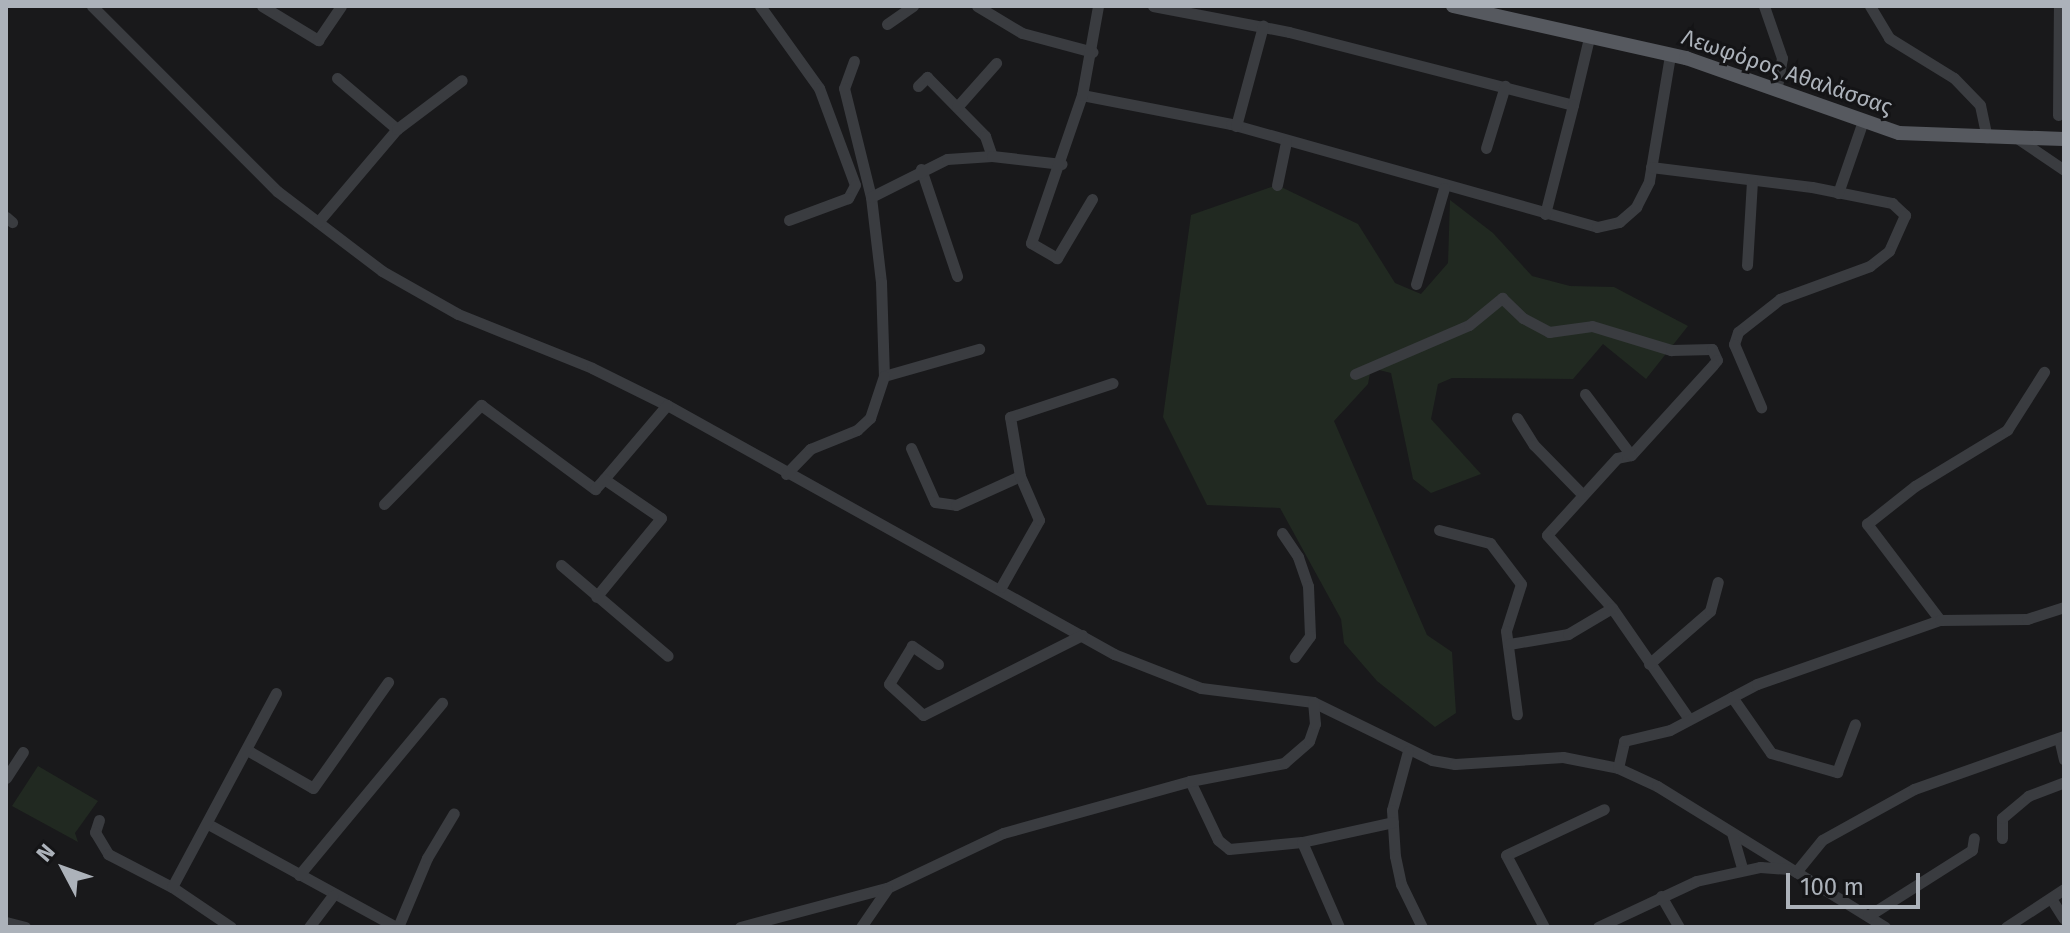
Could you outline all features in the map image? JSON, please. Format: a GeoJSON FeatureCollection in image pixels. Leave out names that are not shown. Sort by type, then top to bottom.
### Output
{"type":"FeatureCollection","features":[{"type":"Feature","properties":{"kind":"main road","name":"Λεωφόρος Αθαλάσσας"},"geometry":{"type":"LineString","coordinates":[[1453,6],[1670,55],[1777,87],[1899,133],[2064,139]]}},
{"type":"Feature","properties":{"kind":"street"},"geometry":{"type":"LineString","coordinates":[[92,6],[277,191],[382,271],[458,314],[592,368],[667,405],[786,474],[1001,587],[1140,665],[1201,688],[1313,702],[1408,751],[1455,764],[1563,757],[1618,768],[1732,833],[1750,872],[1760,867],[1794,871]]}},
{"type":"Feature","properties":{"kind":"street"},"geometry":{"type":"LineString","coordinates":[[262,6],[318,40],[341,6]]}},
{"type":"Feature","properties":{"kind":"street"},"geometry":{"type":"LineString","coordinates":[[760,6],[819,88],[855,185],[848,198],[789,220]]}},
{"type":"Feature","properties":{"kind":"street"},"geometry":{"type":"LineString","coordinates":[[887,24],[913,6]]}},
{"type":"Feature","properties":{"kind":"street"},"geometry":{"type":"LineString","coordinates":[[977,6],[1022,33],[1093,52]]}},
{"type":"Feature","properties":{"kind":"street"},"geometry":{"type":"LineString","coordinates":[[1092,199],[1057,258],[1031,243],[1062,164],[1082,95],[1093,52],[1098,6]]}},
{"type":"Feature","properties":{"kind":"street"},"geometry":{"type":"LineString","coordinates":[[1153,6],[1263,26],[1573,105]]}},
{"type":"Feature","properties":{"kind":"street"},"geometry":{"type":"LineString","coordinates":[[1764,6],[1782,58],[1777,87]]}},
{"type":"Feature","properties":{"kind":"street"},"geometry":{"type":"LineString","coordinates":[[1870,6],[1889,38],[1954,78],[1980,105],[1987,137]]}},
{"type":"Feature","properties":{"kind":"street"},"geometry":{"type":"LineString","coordinates":[[2058,115],[2059,6]]}},
{"type":"Feature","properties":{"kind":"street"},"geometry":{"type":"LineString","coordinates":[[1236,126],[1263,26]]}},
{"type":"Feature","properties":{"kind":"street"},"geometry":{"type":"LineString","coordinates":[[1545,214],[1589,38]]}},
{"type":"Feature","properties":{"kind":"street"},"geometry":{"type":"LineString","coordinates":[[1082,95],[1236,126],[1444,188],[1597,227],[1619,222],[1636,207],[1651,167],[1670,55]]}},
{"type":"Feature","properties":{"kind":"street"},"geometry":{"type":"LineString","coordinates":[[786,474],[810,449],[857,430],[870,418],[884,376],[881,282],[871,197],[844,88],[854,61]]}},
{"type":"Feature","properties":{"kind":"street"},"geometry":{"type":"LineString","coordinates":[[957,107],[996,63]]}},
{"type":"Feature","properties":{"kind":"street"},"geometry":{"type":"LineString","coordinates":[[918,86],[927,77],[985,136],[992,156]]}},
{"type":"Feature","properties":{"kind":"street"},"geometry":{"type":"LineString","coordinates":[[337,78],[397,129]]}},
{"type":"Feature","properties":{"kind":"street"},"geometry":{"type":"LineString","coordinates":[[318,222],[397,129],[462,80]]}},
{"type":"Feature","properties":{"kind":"street"},"geometry":{"type":"LineString","coordinates":[[1486,148],[1505,86]]}},
{"type":"Feature","properties":{"kind":"street"},"geometry":{"type":"LineString","coordinates":[[1838,193],[1863,121]]}},
{"type":"Feature","properties":{"kind":"street"},"geometry":{"type":"LineString","coordinates":[[2017,138],[2064,170]]}},
{"type":"Feature","properties":{"kind":"street"},"geometry":{"type":"LineString","coordinates":[[1277,185],[1286,142]]}},
{"type":"Feature","properties":{"kind":"street"},"geometry":{"type":"LineString","coordinates":[[871,197],[921,169],[947,159],[992,156],[1062,164]]}},
{"type":"Feature","properties":{"kind":"street"},"geometry":{"type":"LineString","coordinates":[[1651,167],[1838,193],[1901,208],[1905,215],[1902,232],[1870,266],[1780,299],[1738,332],[1734,344],[1761,407]]}},
{"type":"Feature","properties":{"kind":"street"},"geometry":{"type":"LineString","coordinates":[[921,169],[957,276]]}},
{"type":"Feature","properties":{"kind":"street"},"geometry":{"type":"LineString","coordinates":[[1747,265],[1752,180]]}},
{"type":"Feature","properties":{"kind":"street"},"geometry":{"type":"LineString","coordinates":[[1416,284],[1444,188]]}},
{"type":"Feature","properties":{"kind":"street"},"geometry":{"type":"LineString","coordinates":[[1355,374],[1469,325],[1502,298],[1523,318],[1549,332],[1592,326],[1671,350],[1712,349],[1717,360],[1631,455],[1617,458],[1547,535],[1612,608],[1689,719]]}},
{"type":"Feature","properties":{"kind":"street"},"geometry":{"type":"LineString","coordinates":[[884,376],[979,349]]}},
{"type":"Feature","properties":{"kind":"street"},"geometry":{"type":"LineString","coordinates":[[1940,620],[1867,524],[1915,486],[2007,430],[2044,372]]}},
{"type":"Feature","properties":{"kind":"street"},"geometry":{"type":"LineString","coordinates":[[1001,587],[1039,520],[1020,476],[1010,417],[1113,383]]}},
{"type":"Feature","properties":{"kind":"street"},"geometry":{"type":"LineString","coordinates":[[1585,394],[1631,455]]}},
{"type":"Feature","properties":{"kind":"street"},"geometry":{"type":"LineString","coordinates":[[384,504],[481,405],[595,489],[667,405]]}},
{"type":"Feature","properties":{"kind":"street"},"geometry":{"type":"LineString","coordinates":[[1517,418],[1534,445],[1582,494]]}},
{"type":"Feature","properties":{"kind":"street"},"geometry":{"type":"LineString","coordinates":[[911,448],[935,502],[956,505],[1020,476]]}},
{"type":"Feature","properties":{"kind":"street"},"geometry":{"type":"LineString","coordinates":[[596,597],[661,518],[604,479]]}},
{"type":"Feature","properties":{"kind":"street"},"geometry":{"type":"LineString","coordinates":[[1439,530],[1490,543],[1521,584],[1523,592],[1507,616],[1517,714]]}},
{"type":"Feature","properties":{"kind":"street"},"geometry":{"type":"LineString","coordinates":[[1282,533],[1298,557],[1308,586],[1310,636],[1295,657]]}},
{"type":"Feature","properties":{"kind":"street"},"geometry":{"type":"LineString","coordinates":[[561,565],[668,656]]}},
{"type":"Feature","properties":{"kind":"street"},"geometry":{"type":"LineString","coordinates":[[1649,664],[1710,611],[1718,582]]}},
{"type":"Feature","properties":{"kind":"street"},"geometry":{"type":"LineString","coordinates":[[1618,768],[1624,741],[1670,730],[1732,697],[1940,620],[2027,619],[2064,607]]}},
{"type":"Feature","properties":{"kind":"street"},"geometry":{"type":"LineString","coordinates":[[1509,644],[1568,634],[1612,608]]}},
{"type":"Feature","properties":{"kind":"street"},"geometry":{"type":"LineString","coordinates":[[938,664],[912,646],[889,684],[923,715],[1082,635]]}},
{"type":"Feature","properties":{"kind":"street"},"geometry":{"type":"LineString","coordinates":[[247,750],[313,788],[388,682]]}},
{"type":"Feature","properties":{"kind":"street"},"geometry":{"type":"LineString","coordinates":[[172,887],[276,693]]}},
{"type":"Feature","properties":{"kind":"street"},"geometry":{"type":"LineString","coordinates":[[1732,697],[1771,753],[1837,772],[1855,724]]}},
{"type":"Feature","properties":{"kind":"street"},"geometry":{"type":"LineString","coordinates":[[740,927],[887,888],[1003,833],[1190,781],[1284,763],[1299,754],[1315,724],[1313,702]]}},
{"type":"Feature","properties":{"kind":"street"},"geometry":{"type":"LineString","coordinates":[[299,875],[442,703]]}},
{"type":"Feature","properties":{"kind":"street"},"geometry":{"type":"LineString","coordinates":[[1794,871],[1822,840],[1914,789],[2061,737],[2064,759]]}},
{"type":"Feature","properties":{"kind":"street"},"geometry":{"type":"LineString","coordinates":[[1408,751],[1393,822],[1401,884],[1422,927]]}},
{"type":"Feature","properties":{"kind":"street"},"geometry":{"type":"LineString","coordinates":[[7,775],[23,752]]}},
{"type":"Feature","properties":{"kind":"street"},"geometry":{"type":"LineString","coordinates":[[1190,781],[1218,840],[1229,849],[1302,842],[1393,822]]}},
{"type":"Feature","properties":{"kind":"street"},"geometry":{"type":"LineString","coordinates":[[2002,838],[2002,818],[2028,796],[2064,782]]}},
{"type":"Feature","properties":{"kind":"street"},"geometry":{"type":"LineString","coordinates":[[1544,927],[1506,855],[1604,809]]}},
{"type":"Feature","properties":{"kind":"street"},"geometry":{"type":"LineString","coordinates":[[208,824],[332,896],[397,927],[427,858],[454,813]]}},
{"type":"Feature","properties":{"kind":"street"},"geometry":{"type":"LineString","coordinates":[[99,820],[95,832],[108,854],[172,887],[231,927]]}},
{"type":"Feature","properties":{"kind":"street"},"geometry":{"type":"LineString","coordinates":[[1868,916],[1972,850],[1974,838]]}},
{"type":"Feature","properties":{"kind":"street"},"geometry":{"type":"LineString","coordinates":[[1302,842],[1339,927]]}},
{"type":"Feature","properties":{"kind":"street"},"geometry":{"type":"LineString","coordinates":[[1760,867],[1762,853]]}},
{"type":"Feature","properties":{"kind":"street"},"geometry":{"type":"LineString","coordinates":[[1598,927],[1661,896],[1721,873],[1741,858],[1762,853],[1885,927]]}},
{"type":"Feature","properties":{"kind":"street"},"geometry":{"type":"LineString","coordinates":[[861,927],[887,888]]}},
{"type":"Feature","properties":{"kind":"street"},"geometry":{"type":"LineString","coordinates":[[2006,927],[2052,900],[2064,889]]}},
{"type":"Feature","properties":{"kind":"street"},"geometry":{"type":"LineString","coordinates":[[309,927],[332,896]]}},
{"type":"Feature","properties":{"kind":"street"},"geometry":{"type":"LineString","coordinates":[[1661,896],[1679,927]]}},
{"type":"Feature","properties":{"kind":"street"},"geometry":{"type":"LineString","coordinates":[[2052,900],[2064,919]]}},
{"type":"Feature","properties":{"kind":"street"},"geometry":{"type":"LineString","coordinates":[[6,922],[25,927]]}},
{"type":"Feature","properties":{"kind":"shaded area"},"geometry":{"type":"Polygon","coordinates":[[[1277,185],[1358,224],[1395,283],[1421,294],[1448,263],[1450,200],[1493,233],[1532,276],[1570,286],[1614,287],[1688,326],[1646,379],[1603,344],[1573,379],[1452,378],[1438,384],[1431,419],[1481,474],[1431,493],[1413,479],[1391,373],[1371,368],[1368,384],[1334,421],[1427,635],[1452,652],[1456,713],[1435,727],[1377,681],[1344,643],[1341,619],[1280,508],[1207,505],[1163,417],[1191,215],[1277,185]]]}},
{"type":"Feature","properties":{"kind":"shaded area"},"geometry":{"type":"Polygon","coordinates":[[[38,766],[98,801],[75,833],[78,842],[12,806],[38,766]]]}}]}
